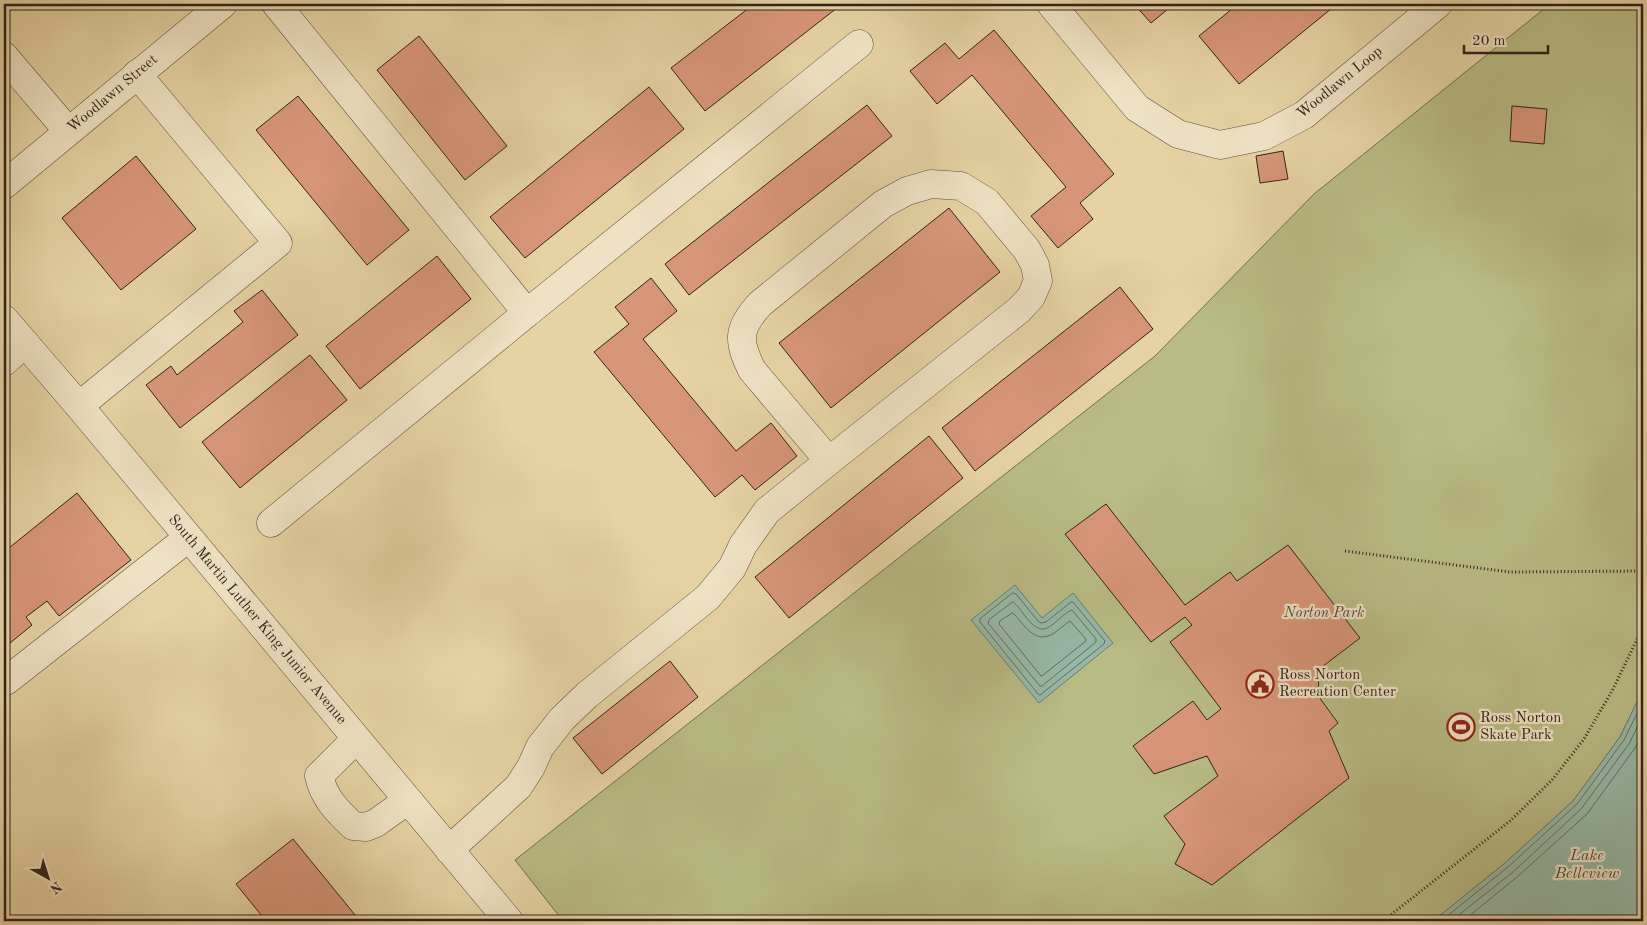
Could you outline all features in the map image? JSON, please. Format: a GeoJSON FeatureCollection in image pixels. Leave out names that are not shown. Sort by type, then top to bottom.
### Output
{"type":"FeatureCollection","features":[{"type":"Feature","properties":{"kind":"street","name":"Woodlawn Street"},"geometry":{"type":"LineString","coordinates":[[4,186],[223,4]]}},
{"type":"Feature","properties":{"kind":"street"},"geometry":{"type":"LineString","coordinates":[[276,4],[527,313]]}},
{"type":"Feature","properties":{"kind":"street","name":"Woodlawn Loop"},"geometry":{"type":"LineString","coordinates":[[1051,4],[1137,108],[1178,134],[1220,145],[1264,136],[1304,115],[1438,4]]}},
{"type":"Feature","properties":{"kind":"street"},"geometry":{"type":"LineString","coordinates":[[271,523],[859,44]]}},
{"type":"Feature","properties":{"kind":"street"},"geometry":{"type":"LineString","coordinates":[[4,56],[68,131]]}},
{"type":"Feature","properties":{"kind":"street"},"geometry":{"type":"LineString","coordinates":[[79,406],[278,243],[137,74]]}},
{"type":"Feature","properties":{"kind":"street"},"geometry":{"type":"LineString","coordinates":[[449,850],[518,788],[531,767],[540,747],[562,719],[587,695],[708,598],[732,568],[743,545],[767,511],[1019,310],[1030,297],[1038,281],[1035,265],[1026,250],[987,202],[961,186],[932,184],[907,191],[883,204],[760,304],[746,318],[742,334],[743,353],[752,370],[828,461]]}},
{"type":"Feature","properties":{"kind":"street","name":"South Martin Luther King Junior Avenue"},"geometry":{"type":"LineString","coordinates":[[4,319],[408,800],[449,850],[498,918]]}},
{"type":"Feature","properties":{"kind":"street"},"geometry":{"type":"LineString","coordinates":[[4,362],[25,343]]}},
{"type":"Feature","properties":{"kind":"street"},"geometry":{"type":"LineString","coordinates":[[6,681],[188,538]]}},
{"type":"Feature","properties":{"kind":"street"},"geometry":{"type":"LineString","coordinates":[[356,739],[319,776],[322,789],[335,809],[353,826],[366,827],[376,823],[408,800]]}},
{"type":"Feature","properties":{"kind":"path"},"geometry":{"type":"LineString","coordinates":[[1345,551],[1510,572],[1643,571]]}},
{"type":"Feature","properties":{"kind":"path"},"geometry":{"type":"LineString","coordinates":[[1383,921],[1510,821],[1552,780],[1584,739],[1612,691],[1643,627]]}},
{"type":"Feature","properties":{"kind":"green space","name":"Norton Park"},"geometry":{"type":"Polygon","coordinates":[[[1550,4],[1643,4],[1643,690],[1620,737],[1573,801],[1505,863],[1433,921],[563,921],[515,860],[1155,356],[1314,194],[1550,4]]]}},
{"type":"Feature","properties":{"kind":"water"},"geometry":{"type":"Polygon","coordinates":[[[1015,585],[1042,618],[1073,593],[1113,643],[1039,703],[971,620],[1015,585]]]}},
{"type":"Feature","properties":{"kind":"water","name":"Lake Belleview"},"geometry":{"type":"Polygon","coordinates":[[[1643,690],[1643,921],[1433,921],[1505,863],[1573,801],[1620,737],[1643,690]]]}},
{"type":"Feature","properties":{"kind":"building"},"geometry":{"type":"Polygon","coordinates":[[[754,4],[842,4],[705,111],[671,68],[754,4]]]}},
{"type":"Feature","properties":{"kind":"building"},"geometry":{"type":"Polygon","coordinates":[[[1134,4],[1174,4],[1151,23],[1134,4]]]}},
{"type":"Feature","properties":{"kind":"building"},"geometry":{"type":"Polygon","coordinates":[[[1238,4],[1337,4],[1239,84],[1199,36],[1238,4]]]}},
{"type":"Feature","properties":{"kind":"building"},"geometry":{"type":"Polygon","coordinates":[[[994,30],[1114,174],[1080,203],[1093,219],[1058,248],[1031,216],[1066,187],[972,75],[937,104],[910,71],[945,43],[959,59],[994,30]]]}},
{"type":"Feature","properties":{"kind":"building"},"geometry":{"type":"Polygon","coordinates":[[[419,36],[507,146],[465,180],[377,70],[419,36]]]}},
{"type":"Feature","properties":{"kind":"building"},"geometry":{"type":"Polygon","coordinates":[[[649,87],[684,129],[525,258],[490,217],[649,87]]]}},
{"type":"Feature","properties":{"kind":"building"},"geometry":{"type":"Polygon","coordinates":[[[298,96],[409,230],[367,265],[256,130],[298,96]]]}},
{"type":"Feature","properties":{"kind":"building"},"geometry":{"type":"Polygon","coordinates":[[[867,105],[892,136],[689,295],[665,264],[867,105]]]}},
{"type":"Feature","properties":{"kind":"building"},"geometry":{"type":"Polygon","coordinates":[[[1512,106],[1547,109],[1544,144],[1510,141],[1512,106]]]}},
{"type":"Feature","properties":{"kind":"building"},"geometry":{"type":"Polygon","coordinates":[[[1283,151],[1288,179],[1260,183],[1256,156],[1283,151]]]}},
{"type":"Feature","properties":{"kind":"building"},"geometry":{"type":"Polygon","coordinates":[[[136,156],[196,229],[121,290],[62,218],[136,156]]]}},
{"type":"Feature","properties":{"kind":"building"},"geometry":{"type":"Polygon","coordinates":[[[949,208],[1000,272],[831,408],[779,343],[949,208]]]}},
{"type":"Feature","properties":{"kind":"building"},"geometry":{"type":"Polygon","coordinates":[[[437,256],[471,299],[360,389],[326,346],[437,256]]]}},
{"type":"Feature","properties":{"kind":"building"},"geometry":{"type":"Polygon","coordinates":[[[651,278],[677,311],[643,339],[736,451],[771,423],[797,456],[755,490],[742,475],[715,497],[594,352],[629,324],[615,307],[651,278]]]}},
{"type":"Feature","properties":{"kind":"building"},"geometry":{"type":"Polygon","coordinates":[[[1120,287],[1153,329],[975,471],[942,428],[1120,287]]]}},
{"type":"Feature","properties":{"kind":"building"},"geometry":{"type":"Polygon","coordinates":[[[262,290],[298,335],[180,428],[146,385],[171,366],[177,375],[243,322],[234,311],[262,290]]]}},
{"type":"Feature","properties":{"kind":"building"},"geometry":{"type":"Polygon","coordinates":[[[310,355],[347,400],[240,488],[202,442],[310,355]]]}},
{"type":"Feature","properties":{"kind":"building"},"geometry":{"type":"Polygon","coordinates":[[[929,436],[963,478],[789,618],[755,577],[929,436]]]}},
{"type":"Feature","properties":{"kind":"building"},"geometry":{"type":"Polygon","coordinates":[[[77,493],[131,560],[59,616],[47,601],[26,617],[32,625],[4,648],[4,552],[77,493]]]}},
{"type":"Feature","properties":{"kind":"building","name":"Ross Norton Recreation Center"},"geometry":{"type":"Polygon","coordinates":[[[1106,504],[1185,605],[1230,572],[1237,581],[1288,545],[1360,638],[1318,670],[1319,697],[1338,723],[1329,731],[1349,778],[1212,885],[1175,864],[1185,844],[1164,816],[1218,776],[1207,756],[1154,774],[1133,746],[1193,701],[1207,720],[1221,709],[1170,642],[1192,625],[1185,617],[1151,642],[1065,534],[1106,504]]]}},
{"type":"Feature","properties":{"kind":"building"},"geometry":{"type":"Polygon","coordinates":[[[670,661],[698,697],[602,774],[573,738],[670,661]]]}},
{"type":"Feature","properties":{"kind":"building"},"geometry":{"type":"Polygon","coordinates":[[[293,839],[360,921],[266,921],[236,884],[293,839]]]}},
{"type":"Feature","properties":{"kind":"place","name":"Ross Norton Recreation Center"},"geometry":{"type":"Point","coordinates":[1260,684]}},
{"type":"Feature","properties":{"kind":"place","name":"Ross Norton Skate Park"},"geometry":{"type":"Point","coordinates":[1461,727]}}]}
